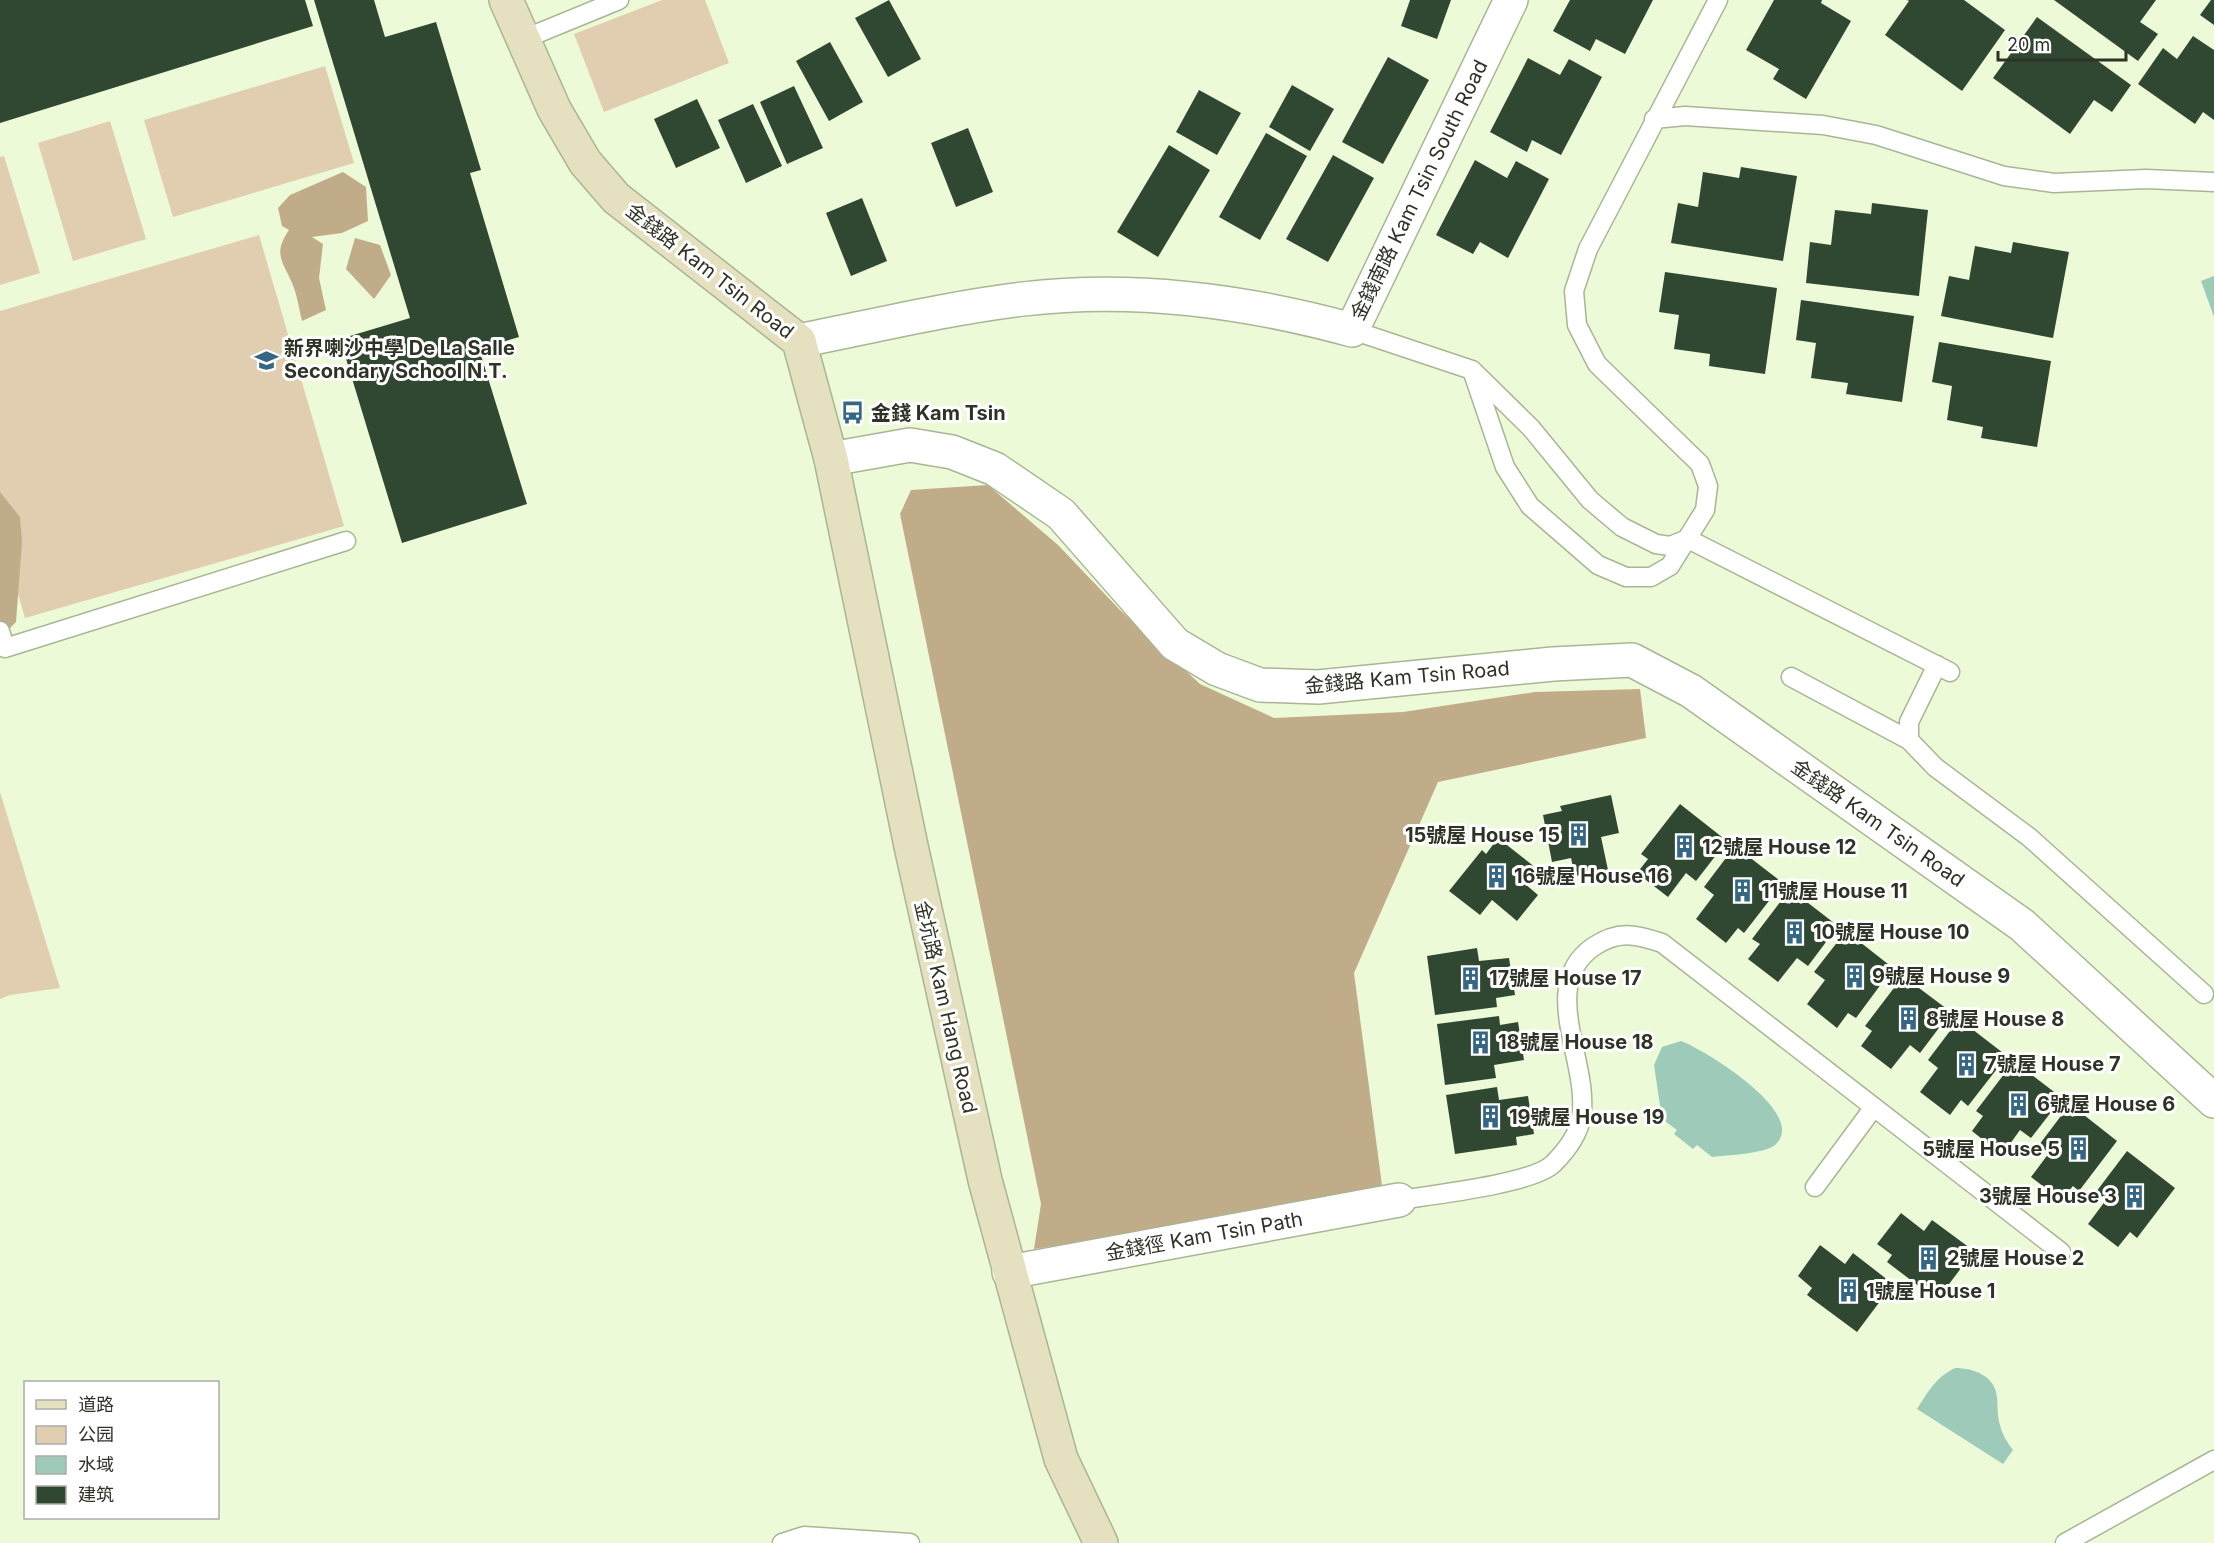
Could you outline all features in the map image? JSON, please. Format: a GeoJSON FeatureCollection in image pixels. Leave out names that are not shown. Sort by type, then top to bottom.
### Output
{"type":"FeatureCollection","features":[{"type":"Feature","properties":{"kind":"street","name":"金錢路 Kam Tsin Road"},"geometry":{"type":"LineString","coordinates":[[506,0],[554,109],[585,162],[616,198],[800,340],[831,459],[910,445],[952,452],[995,469],[1061,514],[1175,644],[1217,669],[1260,685],[1318,687],[1370,684],[1553,664],[1632,660],[1691,691],[2022,925],[2214,1101]]}},
{"type":"Feature","properties":{"kind":"street","name":"金錢南路 Kam Tsin South Road"},"geometry":{"type":"LineString","coordinates":[[800,340],[1025,299],[1093,296],[1170,295],[1352,330],[1511,0]]}},
{"type":"Feature","properties":{"kind":"street","name":"金坑路 Kam Hang Road"},"geometry":{"type":"LineString","coordinates":[[831,459],[911,846],[985,1180],[1061,1459],[1101,1543]]}},
{"type":"Feature","properties":{"kind":"street","name":"金錢徑 Kam Tsin Path"},"geometry":{"type":"LineString","coordinates":[[1009,1272],[1399,1200]]}},
{"type":"Feature","properties":{"kind":"lane"},"geometry":{"type":"LineString","coordinates":[[524,39],[619,0]]}},
{"type":"Feature","properties":{"kind":"lane"},"geometry":{"type":"LineString","coordinates":[[1472,370],[1505,467],[1530,506],[1598,565],[1626,577],[1651,577],[1670,566],[1705,510],[1708,486],[1700,464],[1597,364],[1577,325],[1574,291],[1588,249],[1718,0]]}},
{"type":"Feature","properties":{"kind":"lane"},"geometry":{"type":"LineString","coordinates":[[1654,119],[1685,116],[1823,125],[1876,135],[2004,176],[2054,183],[2146,179],[2214,182]]}},
{"type":"Feature","properties":{"kind":"lane"},"geometry":{"type":"LineString","coordinates":[[1352,330],[1472,370],[1531,428],[1590,500],[1623,527],[1656,544],[1670,546],[1688,539],[1943,668],[1909,722],[1909,740]]}},
{"type":"Feature","properties":{"kind":"lane"},"geometry":{"type":"LineString","coordinates":[[0,631],[5,648],[346,541]]}},
{"type":"Feature","properties":{"kind":"lane"},"geometry":{"type":"LineString","coordinates":[[1791,677],[1909,740],[1935,767],[2029,837],[2204,994]]}},
{"type":"Feature","properties":{"kind":"lane"},"geometry":{"type":"LineString","coordinates":[[1399,1200],[1524,1178],[1550,1166],[1570,1146],[1581,1119],[1581,1091],[1567,1008],[1568,980],[1582,955],[1606,938],[1635,934],[1662,943],[2061,1252]]}},
{"type":"Feature","properties":{"kind":"lane"},"geometry":{"type":"LineString","coordinates":[[1815,1187],[1874,1107]]}},
{"type":"Feature","properties":{"kind":"lane"},"geometry":{"type":"LineString","coordinates":[[2065,1543],[2214,1460]]}},
{"type":"Feature","properties":{"kind":"lane"},"geometry":{"type":"LineString","coordinates":[[782,1543],[804,1536],[910,1543]]}},
{"type":"Feature","properties":{"kind":"green space"},"geometry":{"type":"Polygon","coordinates":[[[662,0],[705,0],[729,63],[604,112],[574,34],[662,0]]]}},
{"type":"Feature","properties":{"kind":"green space"},"geometry":{"type":"Polygon","coordinates":[[[325,66],[354,163],[173,217],[144,120],[325,66]]]}},
{"type":"Feature","properties":{"kind":"green space"},"geometry":{"type":"Polygon","coordinates":[[[110,121],[146,239],[73,261],[38,143],[110,121]]]}},
{"type":"Feature","properties":{"kind":"green space"},"geometry":{"type":"Polygon","coordinates":[[[4,156],[40,273],[0,285],[0,157],[4,156]]]}},
{"type":"Feature","properties":{"kind":"green space"},"geometry":{"type":"Polygon","coordinates":[[[259,235],[344,526],[25,618],[0,532],[0,311],[259,235]]]}},
{"type":"Feature","properties":{"kind":"green space"},"geometry":{"type":"Polygon","coordinates":[[[0,792],[60,988],[10,995],[0,999],[0,792]]]}},
{"type":"Feature","properties":{"kind":"shaded area"},"geometry":{"type":"Polygon","coordinates":[[[343,172],[366,187],[368,221],[342,233],[312,237],[323,244],[319,278],[326,310],[302,321],[297,296],[281,259],[281,247],[289,230],[282,226],[278,208],[290,195],[343,172]]]}},
{"type":"Feature","properties":{"kind":"shaded area"},"geometry":{"type":"Polygon","coordinates":[[[355,238],[380,245],[391,275],[374,299],[346,269],[355,238]]]}},
{"type":"Feature","properties":{"kind":"shaded area"},"geometry":{"type":"Polygon","coordinates":[[[988,485],[1058,545],[1120,610],[1200,684],[1274,718],[1403,712],[1535,692],[1640,689],[1646,738],[1438,782],[1354,973],[1383,1193],[1034,1249],[1041,1204],[900,514],[911,490],[988,485]]]}},
{"type":"Feature","properties":{"kind":"shaded area"},"geometry":{"type":"Polygon","coordinates":[[[0,492],[20,517],[22,542],[16,622],[0,638],[0,492]]]}},
{"type":"Feature","properties":{"kind":"water"},"geometry":{"type":"Polygon","coordinates":[[[2214,276],[2214,317],[2201,281],[2214,276]]]}},
{"type":"Feature","properties":{"kind":"water"},"geometry":{"type":"Polygon","coordinates":[[[1681,1041],[1731,1070],[1767,1101],[1778,1117],[1782,1132],[1775,1145],[1754,1152],[1712,1157],[1697,1145],[1693,1149],[1674,1134],[1677,1130],[1662,1119],[1654,1065],[1662,1047],[1681,1041]]]}},
{"type":"Feature","properties":{"kind":"water"},"geometry":{"type":"Polygon","coordinates":[[[1955,1368],[1982,1375],[1988,1379],[1995,1390],[2001,1428],[2013,1450],[2003,1464],[1917,1409],[1938,1380],[1955,1368]]]}},
{"type":"Feature","properties":{"kind":"building"},"geometry":{"type":"Polygon","coordinates":[[[0,0],[305,0],[313,26],[0,123],[0,0]]]}},
{"type":"Feature","properties":{"kind":"building"},"geometry":{"type":"Polygon","coordinates":[[[314,0],[374,0],[385,37],[436,22],[481,170],[470,173],[519,337],[479,349],[527,504],[402,543],[340,339],[410,318],[314,0]]]}},
{"type":"Feature","properties":{"kind":"building"},"geometry":{"type":"Polygon","coordinates":[[[889,0],[921,59],[888,77],[855,18],[889,0]]]}},
{"type":"Feature","properties":{"kind":"building"},"geometry":{"type":"Polygon","coordinates":[[[1410,0],[1451,0],[1437,39],[1401,26],[1410,0]]]}},
{"type":"Feature","properties":{"kind":"building"},"geometry":{"type":"Polygon","coordinates":[[[1570,0],[1653,0],[1625,54],[1596,39],[1590,51],[1553,31],[1570,0]]]}},
{"type":"Feature","properties":{"kind":"building"},"geometry":{"type":"Polygon","coordinates":[[[1774,0],[1822,0],[1821,3],[1851,21],[1806,99],[1773,79],[1779,69],[1746,50],[1774,0]]]}},
{"type":"Feature","properties":{"kind":"building"},"geometry":{"type":"Polygon","coordinates":[[[1907,0],[1964,0],[2005,30],[1962,91],[1885,35],[1909,1],[1907,0]]]}},
{"type":"Feature","properties":{"kind":"building"},"geometry":{"type":"Polygon","coordinates":[[[2054,0],[2156,0],[2140,22],[2158,34],[2138,61],[2054,0]]]}},
{"type":"Feature","properties":{"kind":"building"},"geometry":{"type":"Polygon","coordinates":[[[2211,0],[2214,0],[2214,25],[2200,15],[2211,0]]]}},
{"type":"Feature","properties":{"kind":"building"},"geometry":{"type":"Polygon","coordinates":[[[2037,17],[2131,85],[2112,112],[2094,100],[2070,134],[1993,78],[2037,17]]]}},
{"type":"Feature","properties":{"kind":"building"},"geometry":{"type":"Polygon","coordinates":[[[2193,36],[2214,50],[2214,120],[2203,112],[2195,124],[2138,84],[2163,48],[2177,59],[2193,36]]]}},
{"type":"Feature","properties":{"kind":"building"},"geometry":{"type":"Polygon","coordinates":[[[830,42],[863,102],[829,121],[796,61],[830,42]]]}},
{"type":"Feature","properties":{"kind":"building"},"geometry":{"type":"Polygon","coordinates":[[[1388,57],[1429,80],[1383,164],[1342,142],[1388,57]]]}},
{"type":"Feature","properties":{"kind":"building"},"geometry":{"type":"Polygon","coordinates":[[[1528,58],[1560,75],[1569,59],[1602,77],[1561,155],[1532,140],[1527,152],[1490,132],[1528,58]]]}},
{"type":"Feature","properties":{"kind":"building"},"geometry":{"type":"Polygon","coordinates":[[[1292,85],[1334,109],[1310,151],[1269,127],[1292,85]]]}},
{"type":"Feature","properties":{"kind":"building"},"geometry":{"type":"Polygon","coordinates":[[[794,86],[823,148],[787,164],[760,102],[794,86]]]}},
{"type":"Feature","properties":{"kind":"building"},"geometry":{"type":"Polygon","coordinates":[[[1199,90],[1241,113],[1217,155],[1176,132],[1199,90]]]}},
{"type":"Feature","properties":{"kind":"building"},"geometry":{"type":"Polygon","coordinates":[[[697,99],[720,148],[676,168],[654,119],[697,99]]]}},
{"type":"Feature","properties":{"kind":"building"},"geometry":{"type":"Polygon","coordinates":[[[753,104],[782,166],[746,183],[718,120],[753,104]]]}},
{"type":"Feature","properties":{"kind":"building"},"geometry":{"type":"Polygon","coordinates":[[[968,128],[993,192],[956,207],[931,143],[968,128]]]}},
{"type":"Feature","properties":{"kind":"building"},"geometry":{"type":"Polygon","coordinates":[[[1266,133],[1307,156],[1260,240],[1219,217],[1266,133]]]}},
{"type":"Feature","properties":{"kind":"building"},"geometry":{"type":"Polygon","coordinates":[[[1169,145],[1210,170],[1158,257],[1117,232],[1169,145]]]}},
{"type":"Feature","properties":{"kind":"building"},"geometry":{"type":"Polygon","coordinates":[[[1333,155],[1374,178],[1328,262],[1286,239],[1333,155]]]}},
{"type":"Feature","properties":{"kind":"building"},"geometry":{"type":"Polygon","coordinates":[[[1475,160],[1507,178],[1516,161],[1549,179],[1508,258],[1480,242],[1473,254],[1436,235],[1475,160]]]}},
{"type":"Feature","properties":{"kind":"building"},"geometry":{"type":"Polygon","coordinates":[[[1741,167],[1797,176],[1783,261],[1671,243],[1678,203],[1698,207],[1703,172],[1739,178],[1741,167]]]}},
{"type":"Feature","properties":{"kind":"building"},"geometry":{"type":"Polygon","coordinates":[[[862,198],[887,261],[851,276],[826,213],[862,198]]]}},
{"type":"Feature","properties":{"kind":"building"},"geometry":{"type":"Polygon","coordinates":[[[1872,203],[1928,210],[1919,296],[1806,283],[1810,242],[1831,245],[1835,210],[1871,214],[1872,203]]]}},
{"type":"Feature","properties":{"kind":"building"},"geometry":{"type":"Polygon","coordinates":[[[2013,242],[2069,252],[2053,338],[1941,316],[1949,276],[1969,280],[1975,246],[2011,253],[2013,242]]]}},
{"type":"Feature","properties":{"kind":"building"},"geometry":{"type":"Polygon","coordinates":[[[1665,272],[1777,288],[1765,374],[1709,366],[1710,354],[1674,349],[1679,315],[1659,312],[1665,272]]]}},
{"type":"Feature","properties":{"kind":"building"},"geometry":{"type":"Polygon","coordinates":[[[1801,300],[1914,316],[1902,402],[1846,394],[1848,383],[1811,378],[1816,343],[1796,340],[1801,300]]]}},
{"type":"Feature","properties":{"kind":"building"},"geometry":{"type":"Polygon","coordinates":[[[1939,342],[2051,361],[2037,447],[1981,438],[1983,427],[1947,420],[1952,386],[1932,382],[1939,342]]]}},
{"type":"Feature","properties":{"kind":"building","name":"15號屋 House 15"},"geometry":{"type":"Polygon","coordinates":[[[1611,795],[1619,833],[1601,837],[1608,870],[1575,876],[1571,858],[1552,862],[1543,815],[1562,811],[1560,806],[1611,795]]]}},
{"type":"Feature","properties":{"kind":"building","name":"12號屋 House 12"},"geometry":{"type":"Polygon","coordinates":[[[1680,804],[1727,841],[1696,881],[1686,873],[1668,897],[1637,873],[1648,859],[1641,854],[1680,804]]]}},
{"type":"Feature","properties":{"kind":"building","name":"16號屋 House 16"},"geometry":{"type":"Polygon","coordinates":[[[1498,838],[1536,868],[1524,883],[1538,895],[1517,921],[1492,900],[1480,915],[1449,891],[1482,850],[1486,854],[1498,838]]]}},
{"type":"Feature","properties":{"kind":"building","name":"11號屋 House 11"},"geometry":{"type":"Polygon","coordinates":[[[1735,846],[1783,883],[1744,933],[1738,928],[1726,943],[1696,919],[1714,895],[1704,887],[1735,846]]]}},
{"type":"Feature","properties":{"kind":"building","name":"10號屋 House 10"},"geometry":{"type":"Polygon","coordinates":[[[1790,889],[1838,926],[1808,966],[1797,958],[1778,982],[1748,959],[1760,944],[1752,939],[1790,889]]]}},
{"type":"Feature","properties":{"kind":"building","name":"9號屋 House 9"},"geometry":{"type":"Polygon","coordinates":[[[1846,931],[1893,968],[1856,1018],[1848,1013],[1837,1028],[1807,1004],[1825,980],[1814,972],[1846,931]]]}},
{"type":"Feature","properties":{"kind":"building","name":"17號屋 House 17"},"geometry":{"type":"Polygon","coordinates":[[[1477,948],[1479,961],[1509,958],[1515,995],[1496,998],[1497,1007],[1435,1015],[1427,956],[1477,948]]]}},
{"type":"Feature","properties":{"kind":"building","name":"8號屋 House 8"},"geometry":{"type":"Polygon","coordinates":[[[1903,976],[1951,1012],[1920,1053],[1910,1045],[1891,1069],[1861,1046],[1872,1031],[1865,1026],[1903,976]]]}},
{"type":"Feature","properties":{"kind":"building","name":"18號屋 House 18"},"geometry":{"type":"Polygon","coordinates":[[[1499,1016],[1500,1025],[1518,1022],[1524,1060],[1494,1065],[1496,1078],[1445,1085],[1437,1024],[1499,1016]]]}},
{"type":"Feature","properties":{"kind":"building","name":"7號屋 House 7"},"geometry":{"type":"Polygon","coordinates":[[[1959,1019],[2007,1056],[1968,1106],[1961,1100],[1950,1115],[1920,1092],[1938,1068],[1928,1060],[1959,1019]]]}},
{"type":"Feature","properties":{"kind":"building","name":"6號屋 House 6"},"geometry":{"type":"Polygon","coordinates":[[[2014,1061],[2062,1098],[2031,1138],[2020,1130],[2002,1155],[1972,1131],[1983,1116],[1976,1111],[2014,1061]]]}},
{"type":"Feature","properties":{"kind":"building","name":"19號屋 House 19"},"geometry":{"type":"Polygon","coordinates":[[[1497,1087],[1499,1100],[1528,1096],[1534,1134],[1516,1137],[1517,1145],[1455,1154],[1446,1095],[1497,1087]]]}},
{"type":"Feature","properties":{"kind":"building","name":"5號屋 House 5"},"geometry":{"type":"Polygon","coordinates":[[[2070,1104],[2117,1141],[2079,1191],[2073,1186],[2061,1200],[2031,1177],[2049,1153],[2039,1145],[2070,1104]]]}},
{"type":"Feature","properties":{"kind":"building","name":"3號屋 House 3"},"geometry":{"type":"Polygon","coordinates":[[[2127,1151],[2175,1188],[2137,1238],[2130,1232],[2118,1247],[2088,1224],[2106,1200],[2096,1192],[2127,1151]]]}},
{"type":"Feature","properties":{"kind":"building","name":"2號屋 House 2"},"geometry":{"type":"Polygon","coordinates":[[[1901,1213],[1924,1231],[1932,1220],[1974,1251],[1937,1300],[1887,1262],[1892,1255],[1877,1244],[1901,1213]]]}},
{"type":"Feature","properties":{"kind":"building","name":"1號屋 House 1"},"geometry":{"type":"Polygon","coordinates":[[[1820,1245],[1845,1264],[1853,1253],[1893,1284],[1857,1332],[1807,1295],[1812,1288],[1798,1276],[1820,1245]]]}},
{"type":"Feature","properties":{"kind":"place","name":"新界喇沙中學 De La Salle Secondary School N.T."},"geometry":{"type":"Point","coordinates":[266,360]}},
{"type":"Feature","properties":{"kind":"place","name":"金錢 Kam Tsin"},"geometry":{"type":"Point","coordinates":[853,413]}},
{"type":"Feature","properties":{"kind":"place","name":"15號屋 House 15"},"geometry":{"type":"Point","coordinates":[1578,835]}},
{"type":"Feature","properties":{"kind":"place","name":"12號屋 House 12"},"geometry":{"type":"Point","coordinates":[1684,847]}},
{"type":"Feature","properties":{"kind":"place","name":"16號屋 House 16"},"geometry":{"type":"Point","coordinates":[1496,876]}},
{"type":"Feature","properties":{"kind":"place","name":"11號屋 House 11"},"geometry":{"type":"Point","coordinates":[1743,891]}},
{"type":"Feature","properties":{"kind":"place","name":"10號屋 House 10"},"geometry":{"type":"Point","coordinates":[1795,932]}},
{"type":"Feature","properties":{"kind":"place","name":"9號屋 House 9"},"geometry":{"type":"Point","coordinates":[1854,976]}},
{"type":"Feature","properties":{"kind":"place","name":"17號屋 House 17"},"geometry":{"type":"Point","coordinates":[1471,978]}},
{"type":"Feature","properties":{"kind":"place","name":"8號屋 House 8"},"geometry":{"type":"Point","coordinates":[1908,1019]}},
{"type":"Feature","properties":{"kind":"place","name":"18號屋 House 18"},"geometry":{"type":"Point","coordinates":[1480,1042]}},
{"type":"Feature","properties":{"kind":"place","name":"7號屋 House 7"},"geometry":{"type":"Point","coordinates":[1967,1064]}},
{"type":"Feature","properties":{"kind":"place","name":"6號屋 House 6"},"geometry":{"type":"Point","coordinates":[2019,1104]}},
{"type":"Feature","properties":{"kind":"place","name":"19號屋 House 19"},"geometry":{"type":"Point","coordinates":[1491,1117]}},
{"type":"Feature","properties":{"kind":"place","name":"5號屋 House 5"},"geometry":{"type":"Point","coordinates":[2078,1149]}},
{"type":"Feature","properties":{"kind":"place","name":"3號屋 House 3"},"geometry":{"type":"Point","coordinates":[2135,1196]}},
{"type":"Feature","properties":{"kind":"place","name":"2號屋 House 2"},"geometry":{"type":"Point","coordinates":[1929,1258]}},
{"type":"Feature","properties":{"kind":"place","name":"1號屋 House 1"},"geometry":{"type":"Point","coordinates":[1848,1291]}}]}
